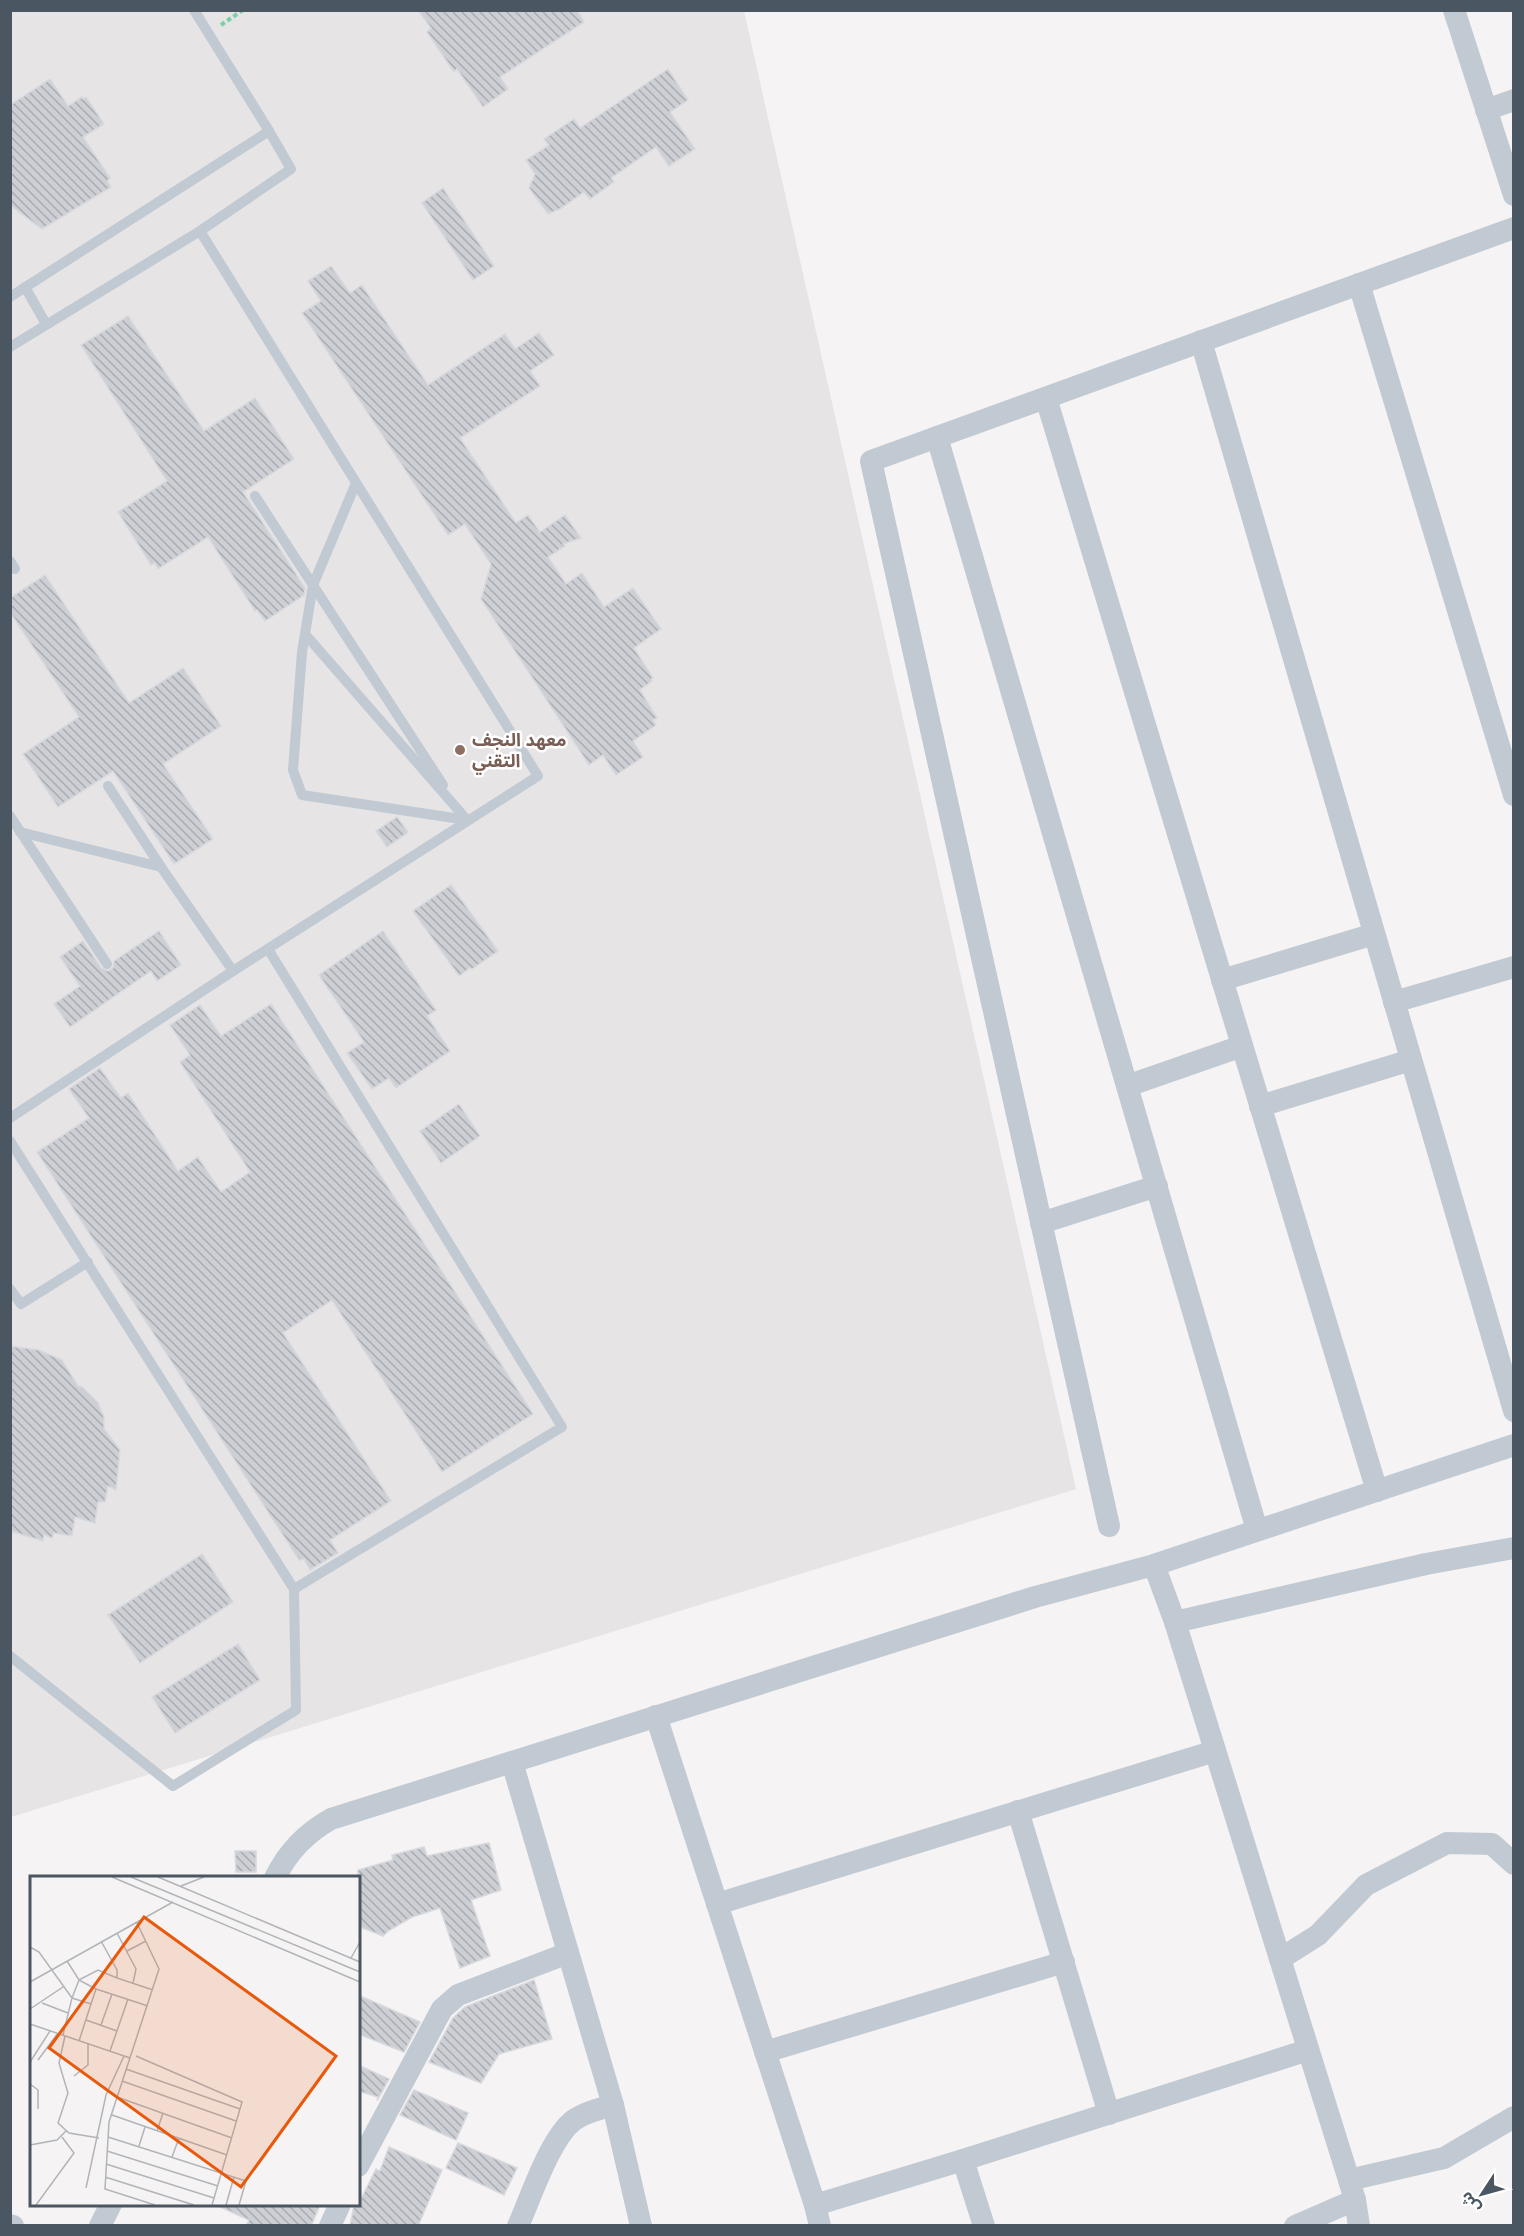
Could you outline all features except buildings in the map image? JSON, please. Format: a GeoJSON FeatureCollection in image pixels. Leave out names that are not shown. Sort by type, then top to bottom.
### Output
{"type":"FeatureCollection","features":[{"type":"Feature","properties":{"kind":"street"},"geometry":{"type":"LineString","coordinates":[[1454,10],[1514,195]]}},
{"type":"Feature","properties":{"kind":"street"},"geometry":{"type":"LineString","coordinates":[[1486,110],[1514,100]]}},
{"type":"Feature","properties":{"kind":"street"},"geometry":{"type":"LineString","coordinates":[[1109,1527],[872,461],[1514,228]]}},
{"type":"Feature","properties":{"kind":"street"},"geometry":{"type":"LineString","coordinates":[[1359,284],[1506,743],[1514,795]]}},
{"type":"Feature","properties":{"kind":"street"},"geometry":{"type":"LineString","coordinates":[[1201,341],[1514,1411]]}},
{"type":"Feature","properties":{"kind":"street"},"geometry":{"type":"LineString","coordinates":[[1046,398],[1377,1491]]}},
{"type":"Feature","properties":{"kind":"street"},"geometry":{"type":"LineString","coordinates":[[937,437],[1257,1530]]}},
{"type":"Feature","properties":{"kind":"street"},"geometry":{"type":"LineString","coordinates":[[1222,980],[1374,934]]}},
{"type":"Feature","properties":{"kind":"street"},"geometry":{"type":"LineString","coordinates":[[1394,1002],[1514,967]]}},
{"type":"Feature","properties":{"kind":"street"},"geometry":{"type":"LineString","coordinates":[[1127,1086],[1242,1046]]}},
{"type":"Feature","properties":{"kind":"street"},"geometry":{"type":"LineString","coordinates":[[1260,1106],[1411,1060]]}},
{"type":"Feature","properties":{"kind":"street"},"geometry":{"type":"LineString","coordinates":[[1041,1223],[1157,1186]]}},
{"type":"Feature","properties":{"kind":"street"},"geometry":{"type":"LineString","coordinates":[[276,1876],[298,1842],[315,1828],[332,1819],[1035,1596],[1154,1565],[1514,1445]]}},
{"type":"Feature","properties":{"kind":"street"},"geometry":{"type":"LineString","coordinates":[[1175,1622],[1426,1564],[1514,1548]]}},
{"type":"Feature","properties":{"kind":"street"},"geometry":{"type":"LineString","coordinates":[[1154,1565],[1175,1622],[1352,2190],[1359,2226]]}},
{"type":"Feature","properties":{"kind":"street"},"geometry":{"type":"LineString","coordinates":[[656,1716],[818,2215],[963,2160],[1308,2050]]}},
{"type":"Feature","properties":{"kind":"street"},"geometry":{"type":"LineString","coordinates":[[717,1904],[1215,1751]]}},
{"type":"Feature","properties":{"kind":"street"},"geometry":{"type":"LineString","coordinates":[[512,1762],[613,2105],[642,2226]]}},
{"type":"Feature","properties":{"kind":"street"},"geometry":{"type":"LineString","coordinates":[[1018,1811],[1109,2114]]}},
{"type":"Feature","properties":{"kind":"street"},"geometry":{"type":"LineString","coordinates":[[1280,1959],[1318,1935],[1366,1885],[1447,1843],[1492,1844],[1514,1864]]}},
{"type":"Feature","properties":{"kind":"street"},"geometry":{"type":"LineString","coordinates":[[360,2162],[442,2009],[449,2001],[458,1995],[568,1953]]}},
{"type":"Feature","properties":{"kind":"street"},"geometry":{"type":"LineString","coordinates":[[765,2052],[1064,1962]]}},
{"type":"Feature","properties":{"kind":"street"},"geometry":{"type":"LineString","coordinates":[[519,2225],[554,2146],[563,2132],[573,2120],[586,2113],[613,2105]]}},
{"type":"Feature","properties":{"kind":"street"},"geometry":{"type":"LineString","coordinates":[[1295,2226],[1352,2190],[1444,2158],[1514,2116]]}},
{"type":"Feature","properties":{"kind":"street"},"geometry":{"type":"LineString","coordinates":[[963,2160],[984,2226]]}},
{"type":"Feature","properties":{"kind":"street"},"geometry":{"type":"LineString","coordinates":[[100,2226],[110,2206]]}},
{"type":"Feature","properties":{"kind":"street"},"geometry":{"type":"LineString","coordinates":[[330,2226],[340,2206]]}},
{"type":"Feature","properties":{"kind":"lane"},"geometry":{"type":"LineString","coordinates":[[10,347],[200,231],[291,169],[194,10]]}},
{"type":"Feature","properties":{"kind":"lane"},"geometry":{"type":"LineString","coordinates":[[10,297],[269,131]]}},
{"type":"Feature","properties":{"kind":"lane"},"geometry":{"type":"LineString","coordinates":[[10,1118],[466,820],[538,776],[200,231]]}},
{"type":"Feature","properties":{"kind":"lane"},"geometry":{"type":"LineString","coordinates":[[25,287],[46,324]]}},
{"type":"Feature","properties":{"kind":"lane"},"geometry":{"type":"LineString","coordinates":[[356,483],[313,585],[305,634],[293,770],[302,795],[466,820]]}},
{"type":"Feature","properties":{"kind":"lane"},"geometry":{"type":"LineString","coordinates":[[255,496],[466,820]]}},
{"type":"Feature","properties":{"kind":"lane"},"geometry":{"type":"LineString","coordinates":[[305,634],[466,820]]}},
{"type":"Feature","properties":{"kind":"lane"},"geometry":{"type":"LineString","coordinates":[[108,786],[160,867],[233,971]]}},
{"type":"Feature","properties":{"kind":"lane"},"geometry":{"type":"LineString","coordinates":[[10,816],[107,964]]}},
{"type":"Feature","properties":{"kind":"lane"},"geometry":{"type":"LineString","coordinates":[[20,832],[160,867]]}},
{"type":"Feature","properties":{"kind":"lane"},"geometry":{"type":"LineString","coordinates":[[268,949],[562,1427],[294,1589]]}},
{"type":"Feature","properties":{"kind":"lane"},"geometry":{"type":"LineString","coordinates":[[10,1141],[294,1589],[296,1710],[173,1786],[10,1656]]}},
{"type":"Feature","properties":{"kind":"lane"},"geometry":{"type":"LineString","coordinates":[[10,1288],[21,1304],[88,1262]]}},
{"type":"Feature","properties":{"kind":"path"},"geometry":{"type":"LineString","coordinates":[[209,34],[243,10]]}},
{"type":"Feature","properties":{"kind":"shaded area","name":"معهد النجف التقني"},"geometry":{"type":"Polygon","coordinates":[[[11,11],[744,11],[1076,1489],[11,1817],[11,11]]]}},
{"type":"Feature","properties":{"kind":"place","name":"معهد النجف التقني"},"geometry":{"type":"Point","coordinates":[460,750]}}]}
